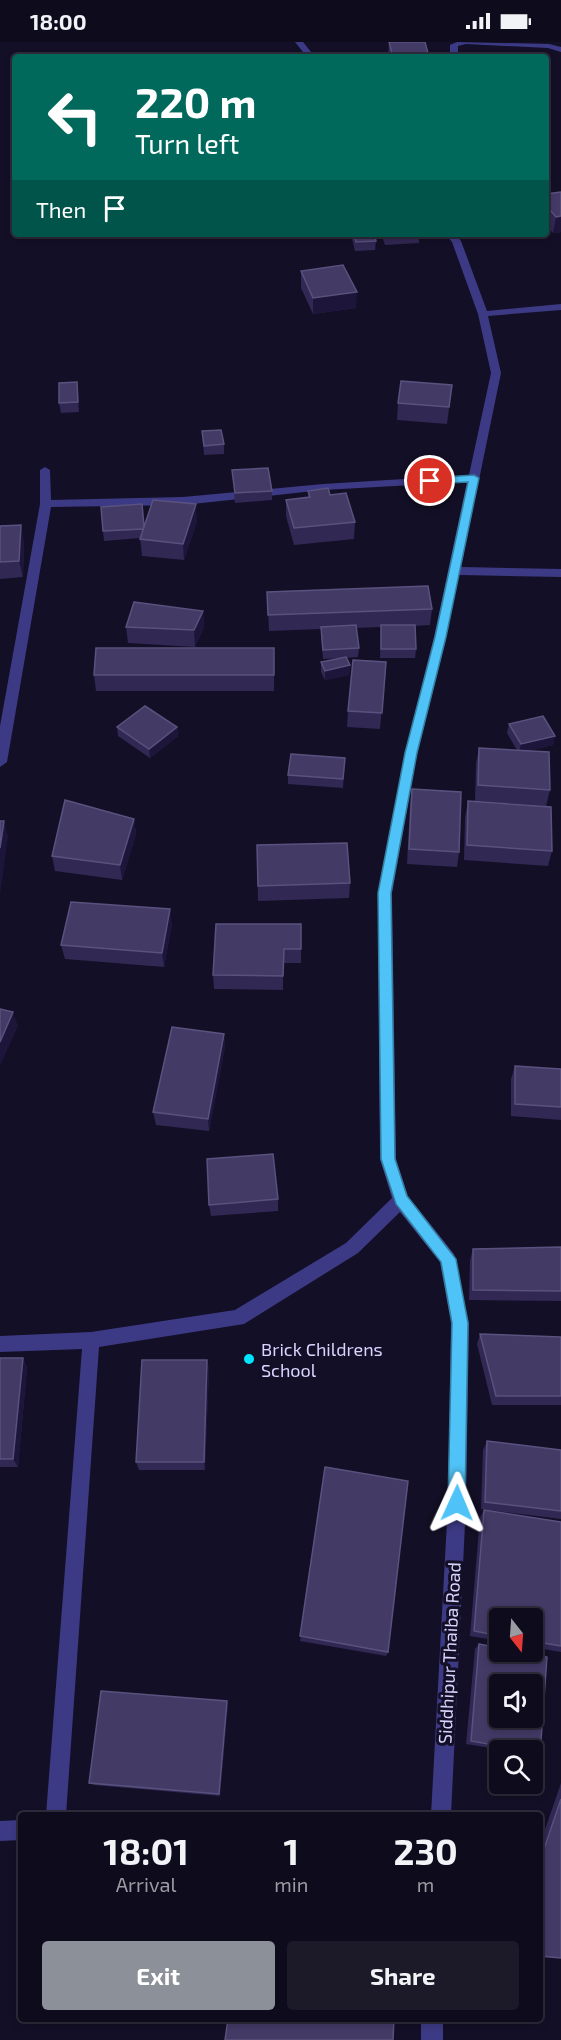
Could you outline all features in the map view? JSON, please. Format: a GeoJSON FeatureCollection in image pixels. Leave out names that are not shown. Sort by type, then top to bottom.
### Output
{"type":"FeatureCollection","features":[{"type":"Feature","properties":{"kind":"street"},"geometry":{"type":"LineString","coordinates":[[299,42],[309,54]]}},
{"type":"Feature","properties":{"kind":"street"},"geometry":{"type":"LineString","coordinates":[[454,54],[454,45],[466,42],[549,46],[561,50]]}},
{"type":"Feature","properties":{"kind":"street","name":"Siddhipur Thaiba Road"},"geometry":{"type":"LineString","coordinates":[[441,1812],[457,1503],[460,1323],[448,1259],[401,1200],[388,1159],[385,893],[411,753],[454,571],[496,373],[483,314],[453,237]]}},
{"type":"Feature","properties":{"kind":"street"},"geometry":{"type":"LineString","coordinates":[[483,314],[561,307]]}},
{"type":"Feature","properties":{"kind":"street"},"geometry":{"type":"LineString","coordinates":[[0,762],[46,504],[45,470]]}},
{"type":"Feature","properties":{"kind":"street"},"geometry":{"type":"LineString","coordinates":[[46,504],[183,501],[322,487],[474,478]]}},
{"type":"Feature","properties":{"kind":"street"},"geometry":{"type":"LineString","coordinates":[[454,571],[561,573]]}},
{"type":"Feature","properties":{"kind":"street"},"geometry":{"type":"LineString","coordinates":[[0,1344],[90,1340],[238,1318],[352,1248],[401,1200]]}},
{"type":"Feature","properties":{"kind":"street"},"geometry":{"type":"LineString","coordinates":[[56,1812],[90,1340]]}},
{"type":"Feature","properties":{"kind":"street"},"geometry":{"type":"LineString","coordinates":[[0,1831],[18,1830]]}},
{"type":"Feature","properties":{"kind":"street"},"geometry":{"type":"LineString","coordinates":[[432,2022],[432,2040]]}},
{"type":"Feature","properties":{"kind":"building"},"geometry":{"type":"Polygon","coordinates":[[[389,42],[425,42],[428,54],[392,54],[389,42]]]}},
{"type":"Feature","properties":{"kind":"building"},"geometry":{"type":"Polygon","coordinates":[[[561,192],[561,216],[556,217],[549,209],[549,194],[561,192]]]}},
{"type":"Feature","properties":{"kind":"building"},"geometry":{"type":"Polygon","coordinates":[[[355,237],[375,237],[376,241],[356,242],[355,237]]]}},
{"type":"Feature","properties":{"kind":"building"},"geometry":{"type":"Polygon","coordinates":[[[343,265],[357,292],[313,298],[301,271],[343,265]]]}},
{"type":"Feature","properties":{"kind":"building"},"geometry":{"type":"Polygon","coordinates":[[[401,381],[452,385],[449,407],[398,403],[401,381]]]}},
{"type":"Feature","properties":{"kind":"building"},"geometry":{"type":"Polygon","coordinates":[[[77,382],[78,402],[59,403],[59,383],[77,382]]]}},
{"type":"Feature","properties":{"kind":"building"},"geometry":{"type":"Polygon","coordinates":[[[221,430],[224,444],[204,446],[202,431],[221,430]]]}},
{"type":"Feature","properties":{"kind":"building"},"geometry":{"type":"Polygon","coordinates":[[[268,468],[272,491],[235,493],[232,470],[268,468]]]}},
{"type":"Feature","properties":{"kind":"building"},"geometry":{"type":"Polygon","coordinates":[[[328,488],[330,495],[346,493],[355,522],[294,528],[286,500],[310,497],[308,491],[328,488]]]}},
{"type":"Feature","properties":{"kind":"building"},"geometry":{"type":"Polygon","coordinates":[[[153,500],[196,504],[183,544],[140,539],[153,500]]]}},
{"type":"Feature","properties":{"kind":"building"},"geometry":{"type":"Polygon","coordinates":[[[142,504],[143,529],[103,531],[101,507],[142,504]]]}},
{"type":"Feature","properties":{"kind":"building"},"geometry":{"type":"Polygon","coordinates":[[[21,525],[19,561],[0,562],[0,526],[21,525]]]}},
{"type":"Feature","properties":{"kind":"building"},"geometry":{"type":"Polygon","coordinates":[[[428,586],[432,609],[268,615],[267,592],[428,586]]]}},
{"type":"Feature","properties":{"kind":"building"},"geometry":{"type":"Polygon","coordinates":[[[134,602],[203,611],[194,630],[126,627],[134,602]]]}},
{"type":"Feature","properties":{"kind":"building"},"geometry":{"type":"Polygon","coordinates":[[[356,625],[359,648],[323,650],[321,627],[356,625]]]}},
{"type":"Feature","properties":{"kind":"building"},"geometry":{"type":"Polygon","coordinates":[[[381,625],[415,625],[416,649],[381,649],[381,625]]]}},
{"type":"Feature","properties":{"kind":"building"},"geometry":{"type":"Polygon","coordinates":[[[96,648],[274,648],[274,675],[94,675],[96,648]]]}},
{"type":"Feature","properties":{"kind":"building"},"geometry":{"type":"Polygon","coordinates":[[[346,657],[350,665],[325,671],[321,662],[346,657]]]}},
{"type":"Feature","properties":{"kind":"building"},"geometry":{"type":"Polygon","coordinates":[[[353,660],[386,662],[382,713],[348,711],[353,660]]]}},
{"type":"Feature","properties":{"kind":"building"},"geometry":{"type":"Polygon","coordinates":[[[145,706],[177,727],[149,749],[117,727],[145,706]]]}},
{"type":"Feature","properties":{"kind":"building"},"geometry":{"type":"Polygon","coordinates":[[[543,716],[555,736],[521,744],[509,724],[543,716]]]}},
{"type":"Feature","properties":{"kind":"building"},"geometry":{"type":"Polygon","coordinates":[[[479,748],[549,752],[550,790],[478,785],[479,748]]]}},
{"type":"Feature","properties":{"kind":"building"},"geometry":{"type":"Polygon","coordinates":[[[291,754],[345,758],[343,779],[288,775],[291,754]]]}},
{"type":"Feature","properties":{"kind":"building"},"geometry":{"type":"Polygon","coordinates":[[[412,789],[461,792],[459,852],[409,849],[412,789]]]}},
{"type":"Feature","properties":{"kind":"building"},"geometry":{"type":"Polygon","coordinates":[[[65,800],[134,819],[120,865],[52,856],[65,800]]]}},
{"type":"Feature","properties":{"kind":"building"},"geometry":{"type":"Polygon","coordinates":[[[468,801],[551,807],[552,851],[467,845],[468,801]]]}},
{"type":"Feature","properties":{"kind":"building"},"geometry":{"type":"Polygon","coordinates":[[[0,821],[4,821],[0,848],[0,821]]]}},
{"type":"Feature","properties":{"kind":"building"},"geometry":{"type":"Polygon","coordinates":[[[347,843],[350,883],[258,886],[257,845],[347,843]]]}},
{"type":"Feature","properties":{"kind":"building"},"geometry":{"type":"Polygon","coordinates":[[[71,902],[170,909],[162,953],[61,945],[71,902]]]}},
{"type":"Feature","properties":{"kind":"building"},"geometry":{"type":"Polygon","coordinates":[[[216,924],[301,924],[301,949],[284,949],[283,976],[213,975],[216,924]]]}},
{"type":"Feature","properties":{"kind":"building"},"geometry":{"type":"Polygon","coordinates":[[[0,1009],[13,1012],[0,1042],[0,1009]]]}},
{"type":"Feature","properties":{"kind":"building"},"geometry":{"type":"Polygon","coordinates":[[[172,1027],[224,1034],[208,1119],[153,1112],[172,1027]]]}},
{"type":"Feature","properties":{"kind":"building"},"geometry":{"type":"Polygon","coordinates":[[[515,1066],[561,1069],[561,1107],[515,1104],[515,1066]]]}},
{"type":"Feature","properties":{"kind":"building"},"geometry":{"type":"Polygon","coordinates":[[[273,1154],[278,1199],[209,1205],[207,1159],[273,1154]]]}},
{"type":"Feature","properties":{"kind":"building"},"geometry":{"type":"Polygon","coordinates":[[[561,1247],[561,1291],[473,1290],[473,1249],[561,1247]]]}},
{"type":"Feature","properties":{"kind":"building"},"geometry":{"type":"Polygon","coordinates":[[[480,1334],[561,1337],[561,1396],[496,1396],[480,1334]]]}},
{"type":"Feature","properties":{"kind":"building"},"geometry":{"type":"Polygon","coordinates":[[[0,1358],[23,1358],[13,1459],[0,1459],[0,1358]]]}},
{"type":"Feature","properties":{"kind":"building"},"geometry":{"type":"Polygon","coordinates":[[[142,1360],[207,1360],[204,1462],[136,1462],[142,1360]]]}},
{"type":"Feature","properties":{"kind":"building"},"geometry":{"type":"Polygon","coordinates":[[[487,1441],[561,1450],[561,1511],[485,1502],[487,1441]]]}},
{"type":"Feature","properties":{"kind":"building"},"geometry":{"type":"Polygon","coordinates":[[[325,1467],[408,1481],[388,1652],[300,1636],[325,1467]]]}},
{"type":"Feature","properties":{"kind":"building"},"geometry":{"type":"Polygon","coordinates":[[[484,1510],[561,1522],[561,1646],[543,1643],[543,1608],[489,1608],[489,1634],[474,1631],[484,1510]]]}},
{"type":"Feature","properties":{"kind":"building"},"geometry":{"type":"Polygon","coordinates":[[[479,1644],[489,1646],[489,1662],[543,1662],[543,1656],[547,1657],[543,1712],[543,1674],[489,1674],[489,1728],[542,1728],[541,1740],[489,1740],[489,1744],[471,1741],[479,1644]]]}},
{"type":"Feature","properties":{"kind":"building"},"geometry":{"type":"Polygon","coordinates":[[[101,1691],[227,1701],[219,1794],[89,1783],[101,1691]]]}},
{"type":"Feature","properties":{"kind":"building"},"geometry":{"type":"Polygon","coordinates":[[[561,1799],[561,1958],[543,1956],[543,1852],[561,1799]]]}},
{"type":"Feature","properties":{"kind":"building"},"geometry":{"type":"Polygon","coordinates":[[[228,2022],[394,2022],[393,2040],[225,2040],[228,2022]]]}},
{"type":"Feature","properties":{"kind":"place","name":"Brick Childrens School"},"geometry":{"type":"Point","coordinates":[249,1359]}},
{"type":"Feature","properties":{"kind":"route"},"geometry":{"type":"LineString","coordinates":[[430,481],[474,478],[440,637],[411,753],[385,893],[388,1159],[401,1200],[448,1259],[460,1323],[457,1503]]}}]}
